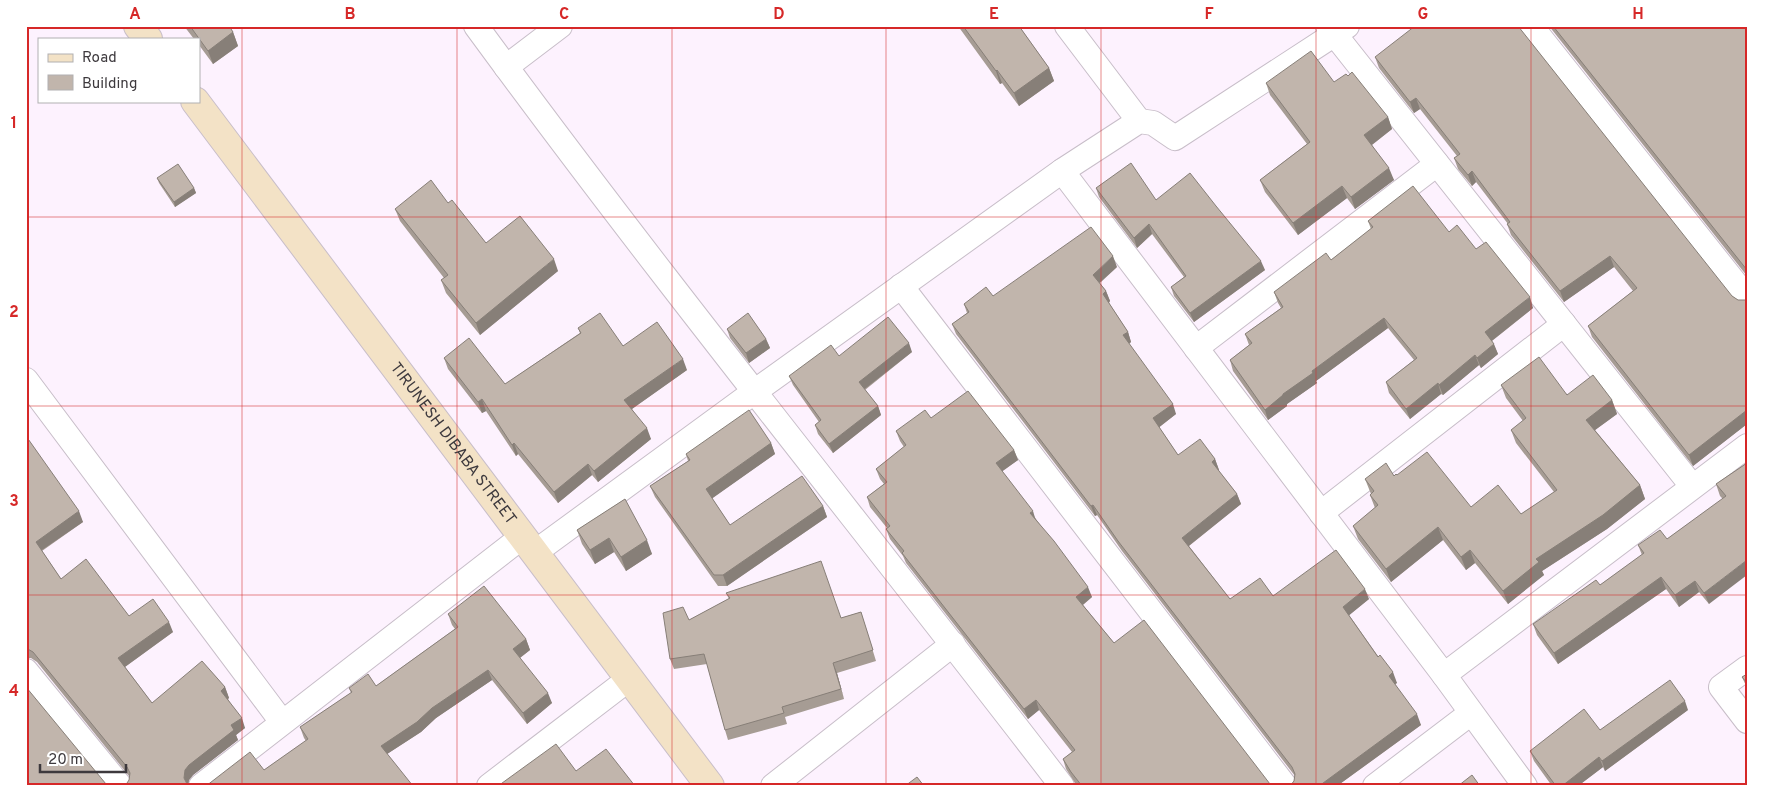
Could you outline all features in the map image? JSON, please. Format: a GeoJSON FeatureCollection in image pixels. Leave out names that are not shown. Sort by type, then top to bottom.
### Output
{"type":"FeatureCollection","features":[{"type":"Feature","properties":{"kind":"main road"},"geometry":{"type":"LineString","coordinates":[[138,26],[147,38]]}},
{"type":"Feature","properties":{"kind":"main road","name":"TIRUNESH DIBABA STREET"},"geometry":{"type":"LineString","coordinates":[[196,102],[710,786]]}},
{"type":"Feature","properties":{"kind":"street"},"geometry":{"type":"LineString","coordinates":[[476,26],[754,392],[953,644],[1062,786]]}},
{"type":"Feature","properties":{"kind":"street"},"geometry":{"type":"LineString","coordinates":[[506,67],[560,26]]}},
{"type":"Feature","properties":{"kind":"street"},"geometry":{"type":"LineString","coordinates":[[1067,26],[1139,121]]}},
{"type":"Feature","properties":{"kind":"street"},"geometry":{"type":"LineString","coordinates":[[1531,26],[1747,298]]}},
{"type":"Feature","properties":{"kind":"street"},"geometry":{"type":"LineString","coordinates":[[201,786],[282,722],[528,545],[754,392],[1062,171],[1139,121],[1153,122],[1175,138],[1337,29],[1437,164],[1692,486]]}},
{"type":"Feature","properties":{"kind":"street"},"geometry":{"type":"LineString","coordinates":[[1196,348],[1437,164]]}},
{"type":"Feature","properties":{"kind":"street"},"geometry":{"type":"LineString","coordinates":[[1062,171],[1444,675],[1525,786]]}},
{"type":"Feature","properties":{"kind":"street"},"geometry":{"type":"LineString","coordinates":[[901,286],[1285,786]]}},
{"type":"Feature","properties":{"kind":"street"},"geometry":{"type":"LineString","coordinates":[[1321,513],[1564,324]]}},
{"type":"Feature","properties":{"kind":"street"},"geometry":{"type":"LineString","coordinates":[[26,380],[282,722]]}},
{"type":"Feature","properties":{"kind":"street"},"geometry":{"type":"LineString","coordinates":[[1444,675],[1747,446]]}},
{"type":"Feature","properties":{"kind":"street"},"geometry":{"type":"LineString","coordinates":[[773,786],[953,644]]}},
{"type":"Feature","properties":{"kind":"street"},"geometry":{"type":"LineString","coordinates":[[1747,668],[1721,687],[1747,721]]}},
{"type":"Feature","properties":{"kind":"street"},"geometry":{"type":"LineString","coordinates":[[26,671],[120,786]]}},
{"type":"Feature","properties":{"kind":"street"},"geometry":{"type":"LineString","coordinates":[[489,786],[629,679]]}},
{"type":"Feature","properties":{"kind":"street"},"geometry":{"type":"LineString","coordinates":[[1375,786],[1471,712]]}},
{"type":"Feature","properties":{"kind":"building"},"geometry":{"type":"Polygon","coordinates":[[[190,26],[229,26],[233,32],[208,51],[190,26]]]}},
{"type":"Feature","properties":{"kind":"building"},"geometry":{"type":"Polygon","coordinates":[[[963,26],[1019,26],[1049,68],[1014,93],[963,26]]]}},
{"type":"Feature","properties":{"kind":"building"},"geometry":{"type":"Polygon","coordinates":[[[1415,26],[1518,26],[1732,296],[1738,300],[1747,300],[1747,410],[1689,455],[1588,326],[1637,288],[1610,256],[1560,291],[1507,224],[1510,222],[1472,171],[1468,175],[1454,158],[1460,154],[1416,98],[1410,102],[1375,57],[1415,26]]]}},
{"type":"Feature","properties":{"kind":"building"},"geometry":{"type":"Polygon","coordinates":[[[1553,26],[1747,26],[1747,270],[1553,26]]]}},
{"type":"Feature","properties":{"kind":"building"},"geometry":{"type":"Polygon","coordinates":[[[1311,51],[1334,82],[1346,74],[1348,76],[1352,72],[1388,117],[1364,135],[1389,168],[1351,197],[1342,186],[1293,223],[1260,180],[1310,142],[1266,83],[1311,51]]]}},
{"type":"Feature","properties":{"kind":"building"},"geometry":{"type":"Polygon","coordinates":[[[1131,163],[1156,200],[1190,173],[1261,261],[1190,313],[1171,287],[1186,276],[1149,224],[1134,238],[1096,188],[1131,163]]]}},
{"type":"Feature","properties":{"kind":"building"},"geometry":{"type":"Polygon","coordinates":[[[178,164],[194,188],[174,202],[157,178],[178,164]]]}},
{"type":"Feature","properties":{"kind":"building"},"geometry":{"type":"Polygon","coordinates":[[[431,180],[448,203],[452,200],[486,243],[520,216],[554,259],[476,323],[441,280],[448,275],[395,209],[431,180]]]}},
{"type":"Feature","properties":{"kind":"building"},"geometry":{"type":"Polygon","coordinates":[[[1413,186],[1449,232],[1457,225],[1476,249],[1486,242],[1530,297],[1485,332],[1494,344],[1477,358],[1475,355],[1406,409],[1386,382],[1417,358],[1384,318],[1312,371],[1313,373],[1283,394],[1265,410],[1230,360],[1252,343],[1245,334],[1283,307],[1274,292],[1326,253],[1331,260],[1373,227],[1368,221],[1413,186]]]}},
{"type":"Feature","properties":{"kind":"building"},"geometry":{"type":"Polygon","coordinates":[[[1091,227],[1113,256],[1093,275],[1106,291],[1103,294],[1128,332],[1123,335],[1173,404],[1153,418],[1178,455],[1200,439],[1215,459],[1212,462],[1237,494],[1182,538],[1230,599],[1260,578],[1273,596],[1336,550],[1365,589],[1343,607],[1378,657],[1380,655],[1393,672],[1389,676],[1417,714],[1319,786],[1290,786],[1294,781],[1295,774],[1292,767],[1118,541],[1093,505],[1091,506],[952,324],[969,312],[964,304],[986,287],[993,296],[1091,227]]]}},
{"type":"Feature","properties":{"kind":"building"},"geometry":{"type":"Polygon","coordinates":[[[600,313],[623,346],[657,322],[683,359],[624,400],[647,428],[594,471],[588,464],[554,492],[514,443],[512,445],[482,399],[478,402],[444,358],[469,338],[505,384],[581,333],[578,328],[600,313]]]}},
{"type":"Feature","properties":{"kind":"building"},"geometry":{"type":"Polygon","coordinates":[[[748,313],[766,339],[746,353],[727,329],[748,313]]]}},
{"type":"Feature","properties":{"kind":"building"},"geometry":{"type":"Polygon","coordinates":[[[888,317],[909,343],[859,382],[878,406],[829,444],[815,425],[821,420],[789,376],[831,345],[839,356],[888,317]]]}},
{"type":"Feature","properties":{"kind":"building"},"geometry":{"type":"Polygon","coordinates":[[[1539,357],[1567,395],[1593,375],[1612,400],[1586,420],[1640,485],[1603,515],[1536,559],[1539,562],[1503,591],[1470,550],[1461,557],[1438,527],[1386,569],[1353,526],[1378,505],[1370,495],[1374,491],[1365,479],[1386,463],[1394,476],[1427,452],[1471,507],[1498,485],[1521,514],[1557,490],[1511,430],[1526,418],[1501,385],[1539,357]]]}},
{"type":"Feature","properties":{"kind":"building"},"geometry":{"type":"Polygon","coordinates":[[[968,391],[1014,450],[996,463],[1033,511],[1030,513],[1054,541],[1088,587],[1076,597],[1114,643],[1144,620],[1272,786],[1082,786],[1063,759],[1075,750],[1036,700],[1024,709],[902,553],[904,551],[886,529],[890,526],[867,497],[887,482],[876,469],[906,445],[896,431],[925,410],[931,418],[968,391]]]}},
{"type":"Feature","properties":{"kind":"building"},"geometry":{"type":"Polygon","coordinates":[[[749,410],[771,443],[706,489],[730,525],[802,476],[823,506],[723,575],[714,575],[650,486],[690,460],[686,454],[749,410]]]}},
{"type":"Feature","properties":{"kind":"building"},"geometry":{"type":"Polygon","coordinates":[[[26,436],[79,511],[36,542],[61,579],[86,559],[129,616],[153,599],[169,622],[118,658],[152,703],[202,661],[225,687],[221,691],[242,718],[231,725],[234,730],[185,770],[184,778],[189,786],[125,786],[129,780],[130,773],[127,767],[33,652],[26,648],[26,436]]]}},
{"type":"Feature","properties":{"kind":"building"},"geometry":{"type":"Polygon","coordinates":[[[1747,463],[1747,560],[1704,593],[1695,581],[1675,595],[1661,577],[1554,653],[1533,624],[1596,580],[1600,585],[1644,553],[1638,545],[1660,530],[1667,539],[1726,496],[1716,484],[1747,463]]]}},
{"type":"Feature","properties":{"kind":"building"},"geometry":{"type":"Polygon","coordinates":[[[625,499],[647,540],[621,557],[609,538],[590,550],[577,530],[625,499]]]}},
{"type":"Feature","properties":{"kind":"building"},"geometry":{"type":"Polygon","coordinates":[[[821,561],[841,618],[861,612],[873,650],[833,663],[841,689],[782,707],[784,713],[725,730],[704,654],[670,659],[663,613],[683,607],[689,620],[730,598],[726,593],[821,561]]]}},
{"type":"Feature","properties":{"kind":"building"},"geometry":{"type":"Polygon","coordinates":[[[484,586],[526,639],[513,649],[548,693],[523,713],[488,670],[381,746],[413,786],[206,786],[250,752],[264,770],[308,739],[300,727],[352,692],[349,688],[368,674],[376,686],[458,627],[448,614],[484,586]]]}},
{"type":"Feature","properties":{"kind":"building"},"geometry":{"type":"Polygon","coordinates":[[[1747,674],[1747,683],[1742,677],[1747,674]]]}},
{"type":"Feature","properties":{"kind":"building"},"geometry":{"type":"Polygon","coordinates":[[[1670,680],[1685,701],[1602,761],[1599,757],[1562,786],[1556,786],[1530,751],[1584,709],[1600,730],[1670,680]]]}},
{"type":"Feature","properties":{"kind":"building"},"geometry":{"type":"Polygon","coordinates":[[[26,687],[106,784],[108,786],[26,786],[26,687]]]}},
{"type":"Feature","properties":{"kind":"building"},"geometry":{"type":"Polygon","coordinates":[[[556,744],[576,771],[606,749],[635,786],[498,786],[556,744]]]}},
{"type":"Feature","properties":{"kind":"building"},"geometry":{"type":"Polygon","coordinates":[[[1472,775],[1480,786],[1458,786],[1472,775]]]}},
{"type":"Feature","properties":{"kind":"building"},"geometry":{"type":"Polygon","coordinates":[[[917,777],[924,786],[905,786],[917,777]]]}}]}
